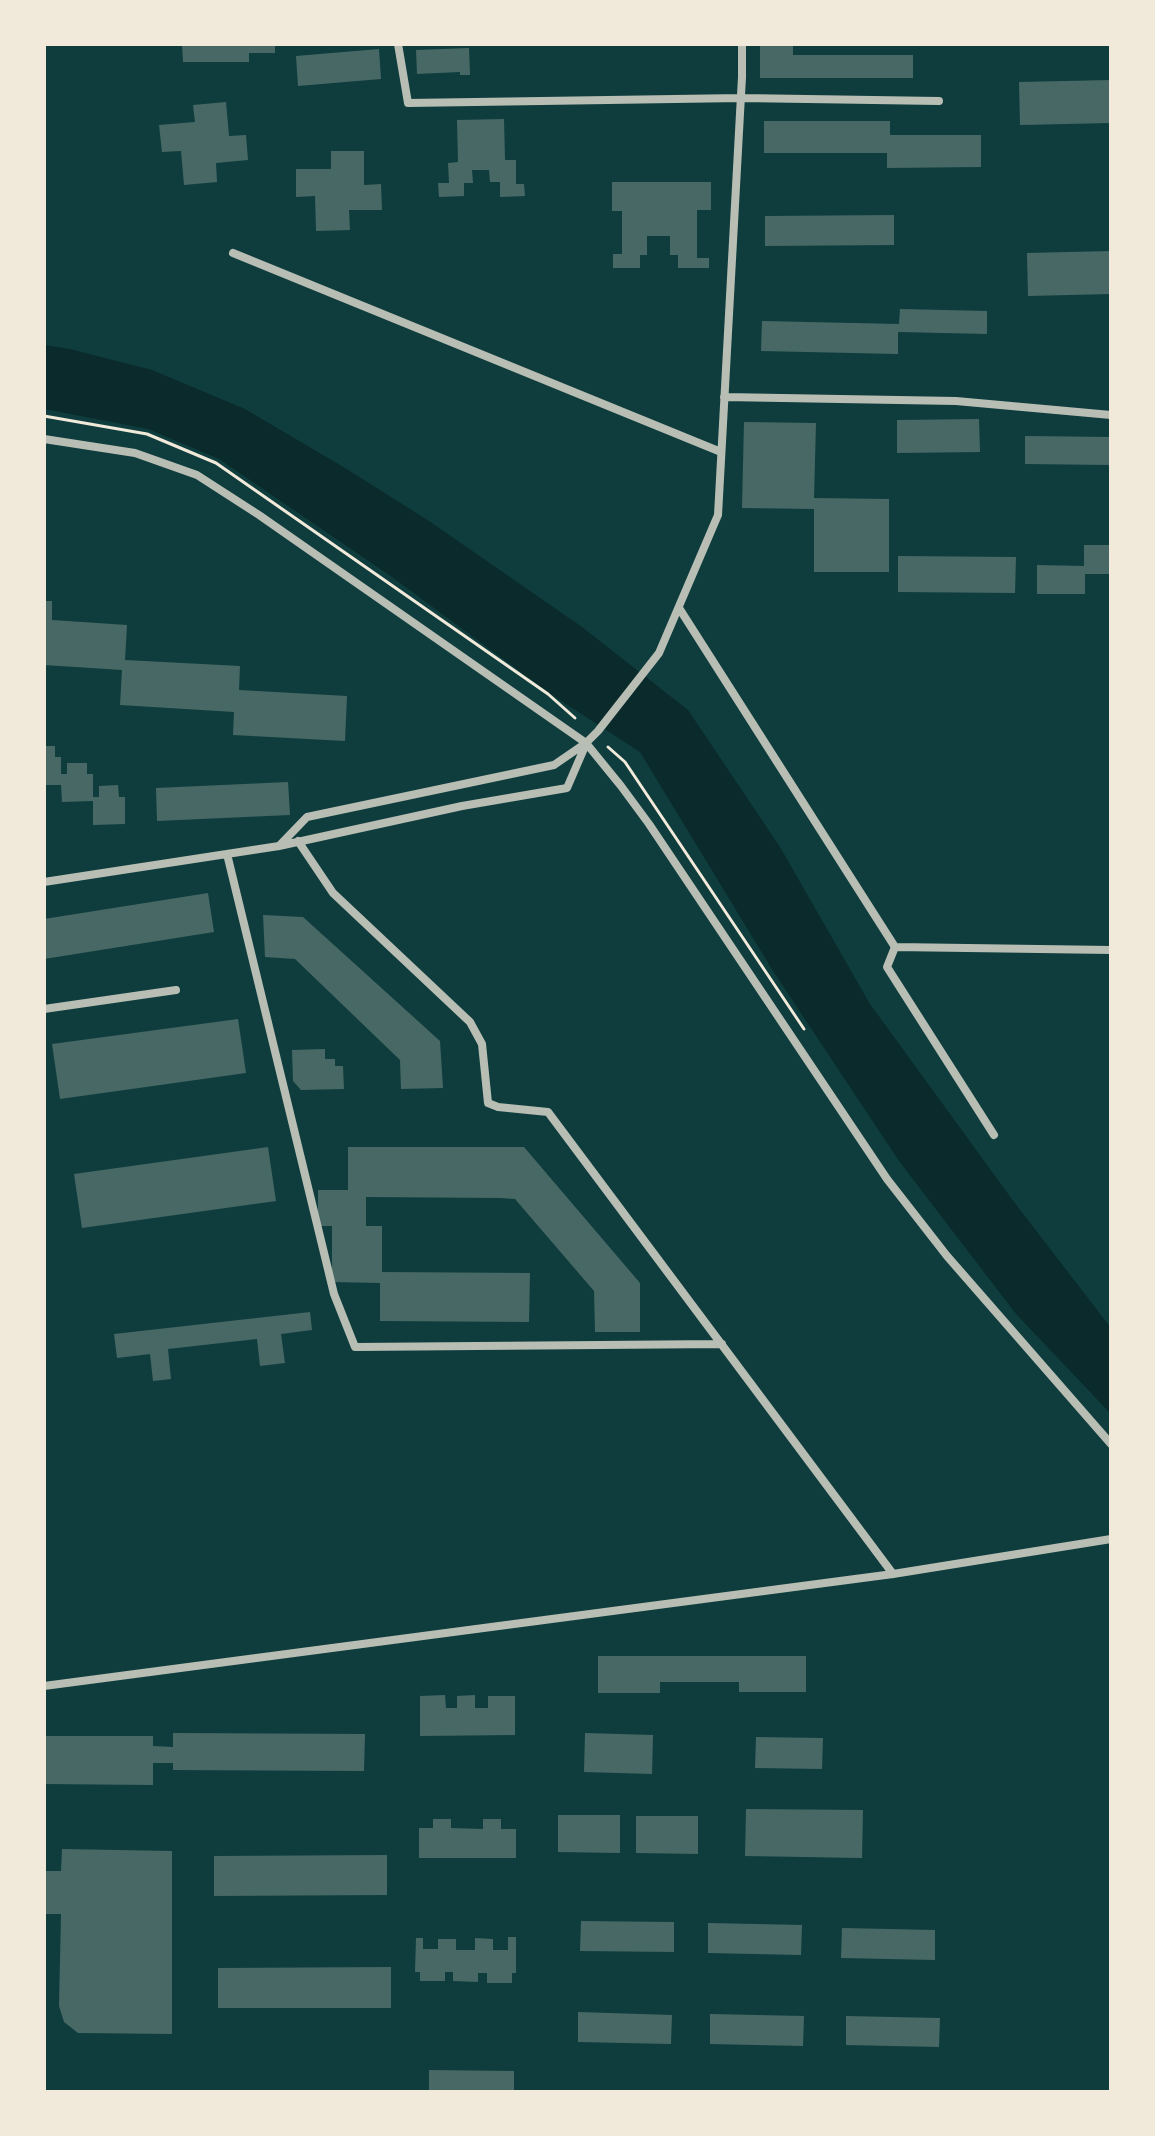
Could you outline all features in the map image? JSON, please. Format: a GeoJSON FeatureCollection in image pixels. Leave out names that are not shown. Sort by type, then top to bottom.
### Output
{"type":"FeatureCollection","features":[{"type":"Feature","properties":{"kind":"street"},"geometry":{"type":"LineString","coordinates":[[398,44],[408,103],[741,98],[939,101]]}},
{"type":"Feature","properties":{"kind":"street"},"geometry":{"type":"LineString","coordinates":[[279,846],[307,817],[554,765],[598,731],[659,653],[718,515],[742,44]]}},
{"type":"Feature","properties":{"kind":"street"},"geometry":{"type":"LineString","coordinates":[[233,253],[721,452]]}},
{"type":"Feature","properties":{"kind":"street"},"geometry":{"type":"LineString","coordinates":[[724,397],[956,401],[1111,415]]}},
{"type":"Feature","properties":{"kind":"street"},"geometry":{"type":"LineString","coordinates":[[44,439],[135,453],[197,475],[586,743],[649,824],[887,1179],[947,1256],[1111,1444]]}},
{"type":"Feature","properties":{"kind":"street"},"geometry":{"type":"LineString","coordinates":[[679,608],[895,947]]}},
{"type":"Feature","properties":{"kind":"street"},"geometry":{"type":"LineString","coordinates":[[44,882],[279,846],[462,806],[567,788],[586,743]]}},
{"type":"Feature","properties":{"kind":"street"},"geometry":{"type":"LineString","coordinates":[[298,841],[333,893],[470,1022],[482,1044],[488,1103],[498,1107],[548,1112],[893,1574]]}},
{"type":"Feature","properties":{"kind":"street"},"geometry":{"type":"LineString","coordinates":[[227,854],[334,1294],[355,1347],[722,1344]]}},
{"type":"Feature","properties":{"kind":"street"},"geometry":{"type":"LineString","coordinates":[[895,947],[1111,950]]}},
{"type":"Feature","properties":{"kind":"street"},"geometry":{"type":"LineString","coordinates":[[895,947],[887,967],[994,1135]]}},
{"type":"Feature","properties":{"kind":"street"},"geometry":{"type":"LineString","coordinates":[[44,1009],[176,990]]}},
{"type":"Feature","properties":{"kind":"street"},"geometry":{"type":"LineString","coordinates":[[44,1686],[893,1574],[1111,1539]]}},
{"type":"Feature","properties":{"kind":"path"},"geometry":{"type":"LineString","coordinates":[[44,416],[147,434],[216,463],[548,694],[581,723]]}},
{"type":"Feature","properties":{"kind":"path"},"geometry":{"type":"LineString","coordinates":[[603,743],[625,762],[808,1035]]}},
{"type":"Feature","properties":{"kind":"water"},"geometry":{"type":"Polygon","coordinates":[[[44,345],[152,370],[245,409],[429,521],[582,627],[688,710],[780,847],[870,1004],[1014,1202],[1111,1328],[1111,1414],[1016,1314],[899,1161],[773,971],[640,752],[549,693],[392,577],[219,459],[148,429],[44,409],[44,345]]]}},
{"type":"Feature","properties":{"kind":"building"},"geometry":{"type":"Polygon","coordinates":[[[182,44],[275,44],[275,53],[249,53],[249,62],[183,62],[182,44]]]}},
{"type":"Feature","properties":{"kind":"building"},"geometry":{"type":"Polygon","coordinates":[[[760,44],[793,44],[793,55],[913,55],[913,78],[760,78],[760,44]]]}},
{"type":"Feature","properties":{"kind":"building"},"geometry":{"type":"Polygon","coordinates":[[[469,48],[470,75],[460,75],[460,72],[417,74],[416,50],[469,48]]]}},
{"type":"Feature","properties":{"kind":"building"},"geometry":{"type":"Polygon","coordinates":[[[379,49],[381,79],[298,86],[296,56],[379,49]]]}},
{"type":"Feature","properties":{"kind":"building"},"geometry":{"type":"Polygon","coordinates":[[[1111,80],[1111,123],[1020,125],[1019,82],[1111,80]]]}},
{"type":"Feature","properties":{"kind":"building"},"geometry":{"type":"Polygon","coordinates":[[[226,102],[229,136],[246,135],[248,160],[216,163],[217,182],[184,185],[181,151],[162,152],[159,125],[195,122],[193,105],[226,102]]]}},
{"type":"Feature","properties":{"kind":"building"},"geometry":{"type":"Polygon","coordinates":[[[504,119],[505,160],[516,160],[516,184],[524,184],[525,196],[500,197],[500,182],[490,182],[489,170],[472,170],[473,183],[464,183],[464,196],[439,197],[438,183],[449,183],[448,163],[458,162],[457,120],[504,119]]]}},
{"type":"Feature","properties":{"kind":"building"},"geometry":{"type":"Polygon","coordinates":[[[764,121],[890,121],[890,135],[981,135],[981,167],[887,168],[887,153],[764,153],[764,121]]]}},
{"type":"Feature","properties":{"kind":"building"},"geometry":{"type":"Polygon","coordinates":[[[331,151],[364,151],[364,185],[381,184],[382,210],[349,210],[350,230],[316,231],[315,196],[296,197],[296,169],[331,169],[331,151]]]}},
{"type":"Feature","properties":{"kind":"building"},"geometry":{"type":"Polygon","coordinates":[[[612,182],[711,182],[711,210],[697,210],[697,258],[709,258],[709,268],[678,268],[678,255],[670,255],[670,236],[647,236],[647,255],[640,255],[640,268],[613,268],[613,254],[622,254],[622,211],[612,211],[612,182]]]}},
{"type":"Feature","properties":{"kind":"building"},"geometry":{"type":"Polygon","coordinates":[[[894,215],[894,245],[765,246],[765,216],[894,215]]]}},
{"type":"Feature","properties":{"kind":"building"},"geometry":{"type":"Polygon","coordinates":[[[1111,251],[1111,294],[1028,296],[1027,253],[1111,251]]]}},
{"type":"Feature","properties":{"kind":"building"},"geometry":{"type":"Polygon","coordinates":[[[900,309],[987,311],[987,334],[898,332],[898,354],[761,351],[762,321],[899,324],[900,309]]]}},
{"type":"Feature","properties":{"kind":"building"},"geometry":{"type":"Polygon","coordinates":[[[979,419],[980,452],[897,453],[897,420],[979,419]]]}},
{"type":"Feature","properties":{"kind":"building"},"geometry":{"type":"Polygon","coordinates":[[[744,422],[816,423],[814,498],[889,499],[889,572],[814,572],[814,509],[742,508],[744,422]]]}},
{"type":"Feature","properties":{"kind":"building"},"geometry":{"type":"Polygon","coordinates":[[[1025,436],[1111,437],[1111,465],[1025,464],[1025,436]]]}},
{"type":"Feature","properties":{"kind":"building"},"geometry":{"type":"Polygon","coordinates":[[[1084,545],[1111,545],[1111,574],[1085,574],[1085,594],[1037,594],[1037,565],[1084,566],[1084,545]]]}},
{"type":"Feature","properties":{"kind":"building"},"geometry":{"type":"Polygon","coordinates":[[[898,556],[1016,557],[1015,593],[898,592],[898,556]]]}},
{"type":"Feature","properties":{"kind":"building"},"geometry":{"type":"Polygon","coordinates":[[[44,601],[52,601],[52,620],[127,625],[125,660],[240,666],[239,690],[347,696],[345,741],[233,735],[234,712],[120,705],[122,670],[44,665],[44,601]]]}},
{"type":"Feature","properties":{"kind":"building"},"geometry":{"type":"Polygon","coordinates":[[[44,746],[55,746],[55,757],[61,757],[61,774],[67,774],[67,763],[87,763],[87,774],[93,774],[93,797],[99,797],[99,786],[118,785],[119,797],[125,797],[125,824],[93,825],[93,801],[62,802],[61,785],[44,785],[44,746]]]}},
{"type":"Feature","properties":{"kind":"building"},"geometry":{"type":"Polygon","coordinates":[[[288,782],[290,815],[157,821],[156,788],[288,782]]]}},
{"type":"Feature","properties":{"kind":"building"},"geometry":{"type":"Polygon","coordinates":[[[208,893],[214,932],[44,959],[44,919],[208,893]]]}},
{"type":"Feature","properties":{"kind":"building"},"geometry":{"type":"Polygon","coordinates":[[[263,915],[303,917],[440,1041],[443,1088],[401,1089],[400,1060],[295,959],[265,957],[263,915]]]}},
{"type":"Feature","properties":{"kind":"building"},"geometry":{"type":"Polygon","coordinates":[[[238,1019],[246,1073],[60,1099],[52,1044],[238,1019]]]}},
{"type":"Feature","properties":{"kind":"building"},"geometry":{"type":"Polygon","coordinates":[[[325,1049],[325,1059],[335,1059],[335,1066],[343,1066],[344,1089],[301,1090],[293,1081],[292,1050],[325,1049]]]}},
{"type":"Feature","properties":{"kind":"building"},"geometry":{"type":"Polygon","coordinates":[[[268,1147],[276,1201],[82,1228],[74,1174],[268,1147]]]}},
{"type":"Feature","properties":{"kind":"building"},"geometry":{"type":"Polygon","coordinates":[[[348,1147],[524,1147],[640,1283],[640,1332],[595,1332],[594,1291],[515,1199],[500,1198],[366,1197],[366,1226],[382,1226],[382,1272],[530,1273],[529,1322],[380,1321],[380,1283],[332,1282],[332,1226],[318,1226],[318,1190],[348,1190],[348,1147]]]}},
{"type":"Feature","properties":{"kind":"building"},"geometry":{"type":"Polygon","coordinates":[[[310,1312],[312,1330],[281,1334],[285,1363],[260,1366],[257,1339],[168,1349],[171,1379],[153,1381],[150,1354],[117,1358],[114,1334],[310,1312]]]}},
{"type":"Feature","properties":{"kind":"building"},"geometry":{"type":"Polygon","coordinates":[[[598,1656],[806,1656],[806,1692],[739,1692],[739,1682],[660,1682],[660,1693],[598,1693],[598,1656]]]}},
{"type":"Feature","properties":{"kind":"building"},"geometry":{"type":"Polygon","coordinates":[[[445,1695],[446,1708],[457,1708],[457,1696],[475,1695],[475,1708],[488,1708],[488,1696],[515,1696],[515,1735],[420,1736],[420,1696],[445,1695]]]}},
{"type":"Feature","properties":{"kind":"building"},"geometry":{"type":"Polygon","coordinates":[[[173,1733],[365,1734],[364,1771],[173,1770],[173,1763],[153,1763],[153,1785],[44,1784],[44,1736],[153,1736],[153,1746],[173,1747],[173,1733]]]}},
{"type":"Feature","properties":{"kind":"building"},"geometry":{"type":"Polygon","coordinates":[[[585,1733],[653,1735],[652,1774],[584,1772],[585,1733]]]}},
{"type":"Feature","properties":{"kind":"building"},"geometry":{"type":"Polygon","coordinates":[[[756,1737],[823,1738],[822,1769],[755,1768],[756,1737]]]}},
{"type":"Feature","properties":{"kind":"building"},"geometry":{"type":"Polygon","coordinates":[[[746,1809],[863,1810],[862,1858],[745,1856],[746,1809]]]}},
{"type":"Feature","properties":{"kind":"building"},"geometry":{"type":"Polygon","coordinates":[[[558,1815],[620,1815],[620,1853],[558,1852],[558,1815]]]}},
{"type":"Feature","properties":{"kind":"building"},"geometry":{"type":"Polygon","coordinates":[[[636,1816],[698,1816],[698,1854],[636,1853],[636,1816]]]}},
{"type":"Feature","properties":{"kind":"building"},"geometry":{"type":"Polygon","coordinates":[[[433,1819],[451,1819],[451,1828],[483,1829],[483,1819],[501,1819],[501,1829],[516,1829],[516,1858],[419,1858],[419,1828],[433,1828],[433,1819]]]}},
{"type":"Feature","properties":{"kind":"building"},"geometry":{"type":"Polygon","coordinates":[[[62,1849],[172,1851],[172,2034],[78,2033],[64,2022],[59,2006],[61,1914],[44,1914],[44,1871],[61,1871],[62,1849]]]}},
{"type":"Feature","properties":{"kind":"building"},"geometry":{"type":"Polygon","coordinates":[[[387,1855],[387,1895],[214,1896],[214,1856],[387,1855]]]}},
{"type":"Feature","properties":{"kind":"building"},"geometry":{"type":"Polygon","coordinates":[[[581,1921],[674,1922],[674,1952],[580,1951],[581,1921]]]}},
{"type":"Feature","properties":{"kind":"building"},"geometry":{"type":"Polygon","coordinates":[[[708,1923],[802,1925],[801,1955],[708,1953],[708,1923]]]}},
{"type":"Feature","properties":{"kind":"building"},"geometry":{"type":"Polygon","coordinates":[[[842,1928],[935,1930],[935,1960],[841,1958],[842,1928]]]}},
{"type":"Feature","properties":{"kind":"building"},"geometry":{"type":"Polygon","coordinates":[[[508,1937],[516,1937],[516,1973],[512,1973],[512,1983],[487,1983],[487,1973],[478,1973],[478,1982],[453,1981],[453,1972],[445,1972],[445,1981],[420,1981],[420,1972],[415,1972],[416,1938],[423,1938],[423,1949],[438,1949],[438,1939],[456,1939],[456,1950],[475,1950],[475,1938],[493,1939],[493,1950],[508,1950],[508,1937]]]}},
{"type":"Feature","properties":{"kind":"building"},"geometry":{"type":"Polygon","coordinates":[[[391,1967],[391,2008],[218,2008],[218,1968],[391,1967]]]}},
{"type":"Feature","properties":{"kind":"building"},"geometry":{"type":"Polygon","coordinates":[[[578,2012],[672,2015],[671,2044],[578,2042],[578,2012]]]}},
{"type":"Feature","properties":{"kind":"building"},"geometry":{"type":"Polygon","coordinates":[[[710,2014],[804,2016],[803,2046],[710,2044],[710,2014]]]}},
{"type":"Feature","properties":{"kind":"building"},"geometry":{"type":"Polygon","coordinates":[[[846,2016],[940,2018],[939,2047],[846,2045],[846,2016]]]}},
{"type":"Feature","properties":{"kind":"building"},"geometry":{"type":"Polygon","coordinates":[[[429,2070],[514,2071],[514,2092],[429,2092],[429,2070]]]}}]}
